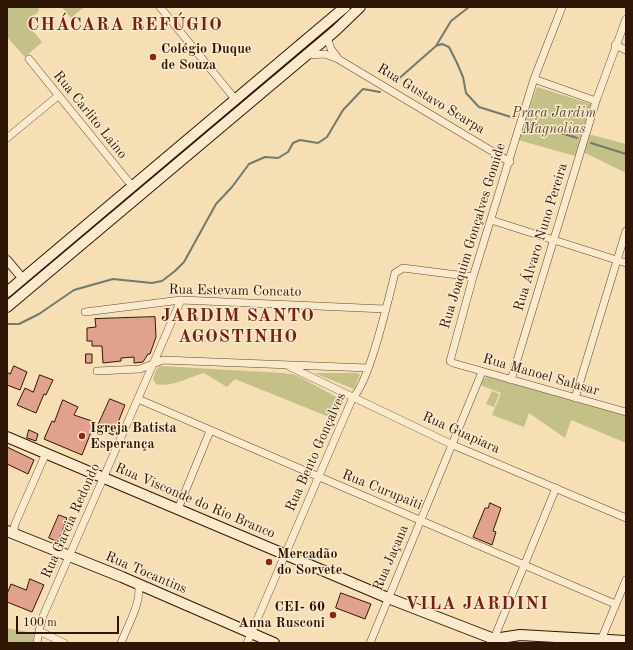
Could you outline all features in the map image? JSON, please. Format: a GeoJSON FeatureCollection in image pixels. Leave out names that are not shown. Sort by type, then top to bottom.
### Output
{"type":"FeatureCollection","features":[{"type":"Feature","properties":{"kind":"main road"},"geometry":{"type":"LineString","coordinates":[[7,307],[331,34],[360,7]]}},
{"type":"Feature","properties":{"kind":"main road"},"geometry":{"type":"LineString","coordinates":[[7,292],[340,8]]}},
{"type":"Feature","properties":{"kind":"main road","name":"Rua Visconde do Rio Branco"},"geometry":{"type":"LineString","coordinates":[[7,437],[493,641],[520,635],[626,641]]}},
{"type":"Feature","properties":{"kind":"main road","name":"Rua Tocantins"},"geometry":{"type":"LineString","coordinates":[[11,533],[138,584],[249,638],[274,643]]}},
{"type":"Feature","properties":{"kind":"street"},"geometry":{"type":"LineString","coordinates":[[160,7],[235,99]]}},
{"type":"Feature","properties":{"kind":"street"},"geometry":{"type":"LineString","coordinates":[[338,59],[331,49],[331,34],[364,7]]}},
{"type":"Feature","properties":{"kind":"street","name":"Rua Joaquim Gonçalves Gomide"},"geometry":{"type":"LineString","coordinates":[[450,360],[473,277],[510,162],[534,78],[562,7]]}},
{"type":"Feature","properties":{"kind":"street","name":"Rua Álvaro Nuno Pereira"},"geometry":{"type":"LineString","coordinates":[[511,380],[596,101],[615,45],[626,19]]}},
{"type":"Feature","properties":{"kind":"street"},"geometry":{"type":"LineString","coordinates":[[615,45],[626,50]]}},
{"type":"Feature","properties":{"kind":"street","name":"Rua Gustavo Scarpa"},"geometry":{"type":"LineString","coordinates":[[305,56],[325,54],[338,59],[510,162]]}},
{"type":"Feature","properties":{"kind":"street","name":"Rua Carlito Laino"},"geometry":{"type":"LineString","coordinates":[[29,59],[132,186]]}},
{"type":"Feature","properties":{"kind":"street"},"geometry":{"type":"LineString","coordinates":[[534,78],[596,101]]}},
{"type":"Feature","properties":{"kind":"street"},"geometry":{"type":"LineString","coordinates":[[7,138],[58,96]]}},
{"type":"Feature","properties":{"kind":"street"},"geometry":{"type":"LineString","coordinates":[[491,220],[626,263]]}},
{"type":"Feature","properties":{"kind":"street"},"geometry":{"type":"LineString","coordinates":[[575,398],[626,231]]}},
{"type":"Feature","properties":{"kind":"street"},"geometry":{"type":"LineString","coordinates":[[7,260],[22,279]]}},
{"type":"Feature","properties":{"kind":"street","name":"Rua Bento Gonçalves"},"geometry":{"type":"LineString","coordinates":[[249,638],[286,554],[317,477],[353,396],[357,393],[368,368],[395,273],[398,269],[403,268],[473,277]]}},
{"type":"Feature","properties":{"kind":"street","name":"Rua Estevam Concato"},"geometry":{"type":"LineString","coordinates":[[84,312],[181,300],[385,309]]}},
{"type":"Feature","properties":{"kind":"street","name":"Rua Garcia Redondo"},"geometry":{"type":"LineString","coordinates":[[37,643],[38,631],[69,556],[181,300]]}},
{"type":"Feature","properties":{"kind":"street"},"geometry":{"type":"LineString","coordinates":[[97,371],[140,369],[163,360],[368,368]]}},
{"type":"Feature","properties":{"kind":"street","name":"Rua Manoel Salasar"},"geometry":{"type":"LineString","coordinates":[[450,360],[453,363],[482,372],[626,412]]}},
{"type":"Feature","properties":{"kind":"street","name":"Rua Guapiara"},"geometry":{"type":"LineString","coordinates":[[288,366],[453,445],[626,518]]}},
{"type":"Feature","properties":{"kind":"street","name":"Rua Jaçana"},"geometry":{"type":"LineString","coordinates":[[370,643],[482,372]]}},
{"type":"Feature","properties":{"kind":"street","name":"Rua Curupaiti"},"geometry":{"type":"LineString","coordinates":[[138,399],[615,604]]}},
{"type":"Feature","properties":{"kind":"street"},"geometry":{"type":"LineString","coordinates":[[178,509],[210,431]]}},
{"type":"Feature","properties":{"kind":"street"},"geometry":{"type":"LineString","coordinates":[[11,533],[46,453]]}},
{"type":"Feature","properties":{"kind":"street"},"geometry":{"type":"LineString","coordinates":[[493,641],[556,488]]}},
{"type":"Feature","properties":{"kind":"street"},"geometry":{"type":"LineString","coordinates":[[602,640],[615,604],[626,580]]}},
{"type":"Feature","properties":{"kind":"street"},"geometry":{"type":"LineString","coordinates":[[121,643],[138,600],[140,591],[138,584]]}},
{"type":"Feature","properties":{"kind":"street"},"geometry":{"type":"LineString","coordinates":[[38,631],[64,643]]}},
{"type":"Feature","properties":{"kind":"green space"},"geometry":{"type":"Polygon","coordinates":[[[7,7],[38,7],[39,11],[28,21],[28,25],[42,42],[25,57],[7,37],[7,7]]]}},
{"type":"Feature","properties":{"kind":"green space"},"geometry":{"type":"Polygon","coordinates":[[[62,7],[84,7],[71,18],[62,7]]]}},
{"type":"Feature","properties":{"kind":"green space","name":"Praça Jardim Magnolias"},"geometry":{"type":"Polygon","coordinates":[[[537,87],[591,104],[575,156],[518,140],[537,87]]]}},
{"type":"Feature","properties":{"kind":"green space"},"geometry":{"type":"Polygon","coordinates":[[[588,134],[626,144],[626,173],[583,152],[588,134]]]}},
{"type":"Feature","properties":{"kind":"green space"},"geometry":{"type":"Polygon","coordinates":[[[160,366],[296,375],[340,399],[342,403],[334,419],[235,379],[227,387],[204,373],[168,385],[156,384],[153,379],[156,370],[160,366]]]}},
{"type":"Feature","properties":{"kind":"green space"},"geometry":{"type":"Polygon","coordinates":[[[314,373],[358,373],[360,375],[354,389],[314,373]]]}},
{"type":"Feature","properties":{"kind":"green space"},"geometry":{"type":"Polygon","coordinates":[[[488,377],[626,414],[626,443],[571,420],[565,438],[529,413],[524,427],[492,415],[501,393],[480,385],[484,378],[488,377]]]}},
{"type":"Feature","properties":{"kind":"green space"},"geometry":{"type":"Polygon","coordinates":[[[492,391],[499,394],[494,407],[486,404],[492,391]]]}},
{"type":"Feature","properties":{"kind":"green space"},"geometry":{"type":"Polygon","coordinates":[[[7,628],[34,633],[33,643],[7,642],[7,628]]]}},
{"type":"Feature","properties":{"kind":"building"},"geometry":{"type":"Polygon","coordinates":[[[155,317],[156,337],[150,354],[148,354],[143,362],[134,363],[134,357],[121,358],[121,361],[103,363],[102,346],[92,346],[92,341],[87,341],[87,328],[96,327],[95,319],[155,317]]]}},
{"type":"Feature","properties":{"kind":"building"},"geometry":{"type":"Polygon","coordinates":[[[86,354],[92,354],[92,363],[86,363],[86,354]]]}},
{"type":"Feature","properties":{"kind":"building"},"geometry":{"type":"Polygon","coordinates":[[[14,366],[27,372],[20,390],[7,385],[7,372],[10,374],[14,366]]]}},
{"type":"Feature","properties":{"kind":"building"},"geometry":{"type":"Polygon","coordinates":[[[40,375],[53,380],[46,395],[44,394],[36,413],[17,405],[25,388],[33,392],[40,375]]]}},
{"type":"Feature","properties":{"kind":"building"},"geometry":{"type":"Polygon","coordinates":[[[110,399],[125,405],[113,435],[97,428],[110,399]]]}},
{"type":"Feature","properties":{"kind":"building"},"geometry":{"type":"Polygon","coordinates":[[[63,400],[78,407],[74,415],[95,422],[82,455],[44,439],[52,421],[54,422],[63,400]]]}},
{"type":"Feature","properties":{"kind":"building"},"geometry":{"type":"Polygon","coordinates":[[[29,430],[38,434],[36,441],[27,438],[29,430]]]}},
{"type":"Feature","properties":{"kind":"building"},"geometry":{"type":"Polygon","coordinates":[[[7,447],[34,460],[28,474],[7,464],[7,447]]]}},
{"type":"Feature","properties":{"kind":"building"},"geometry":{"type":"Polygon","coordinates":[[[490,503],[501,508],[493,531],[496,532],[492,545],[473,537],[485,508],[488,508],[490,503]]]}},
{"type":"Feature","properties":{"kind":"building"},"geometry":{"type":"Polygon","coordinates":[[[59,515],[67,518],[58,542],[49,538],[59,515]]]}},
{"type":"Feature","properties":{"kind":"building"},"geometry":{"type":"Polygon","coordinates":[[[30,579],[44,585],[32,612],[7,602],[7,594],[11,584],[26,590],[30,579]]]}},
{"type":"Feature","properties":{"kind":"building"},"geometry":{"type":"Polygon","coordinates":[[[341,593],[371,604],[365,619],[336,608],[341,593]]]}},
{"type":"Feature","properties":{"kind":"waterway"},"geometry":{"type":"LineString","coordinates":[[395,82],[436,46],[451,21],[469,7]]}},
{"type":"Feature","properties":{"kind":"waterway"},"geometry":{"type":"LineString","coordinates":[[436,46],[442,44],[449,47],[463,77],[466,93],[479,107],[514,118]]}},
{"type":"Feature","properties":{"kind":"waterway"},"geometry":{"type":"LineString","coordinates":[[7,324],[19,324],[39,314],[74,290],[113,279],[152,283],[162,281],[184,262],[216,204],[232,187],[249,164],[265,157],[278,158],[288,152],[293,143],[300,140],[318,143],[327,137],[343,110],[363,89],[380,92]]}},
{"type":"Feature","properties":{"kind":"waterway"},"geometry":{"type":"LineString","coordinates":[[526,122],[577,138]]}},
{"type":"Feature","properties":{"kind":"waterway"},"geometry":{"type":"LineString","coordinates":[[591,143],[626,154]]}},
{"type":"Feature","properties":{"kind":"place","name":"Colégio Duque de Souza"},"geometry":{"type":"Point","coordinates":[153,57]}},
{"type":"Feature","properties":{"kind":"place","name":"Igreja Batista Esperança"},"geometry":{"type":"Point","coordinates":[82,436]}},
{"type":"Feature","properties":{"kind":"place","name":"Mercadão do Sorvete"},"geometry":{"type":"Point","coordinates":[269,562]}},
{"type":"Feature","properties":{"kind":"place","name":"CEI- 60 Anna Rusconi"},"geometry":{"type":"Point","coordinates":[333,615]}},
{"type":"Feature","properties":{"kind":"district","name":"CHÁCARA REFÚGIO"},"geometry":{"type":"Point","coordinates":[125,25]}},
{"type":"Feature","properties":{"kind":"district","name":"JARDIM SANTO AGOSTINHO"},"geometry":{"type":"Point","coordinates":[238,326]}},
{"type":"Feature","properties":{"kind":"district","name":"VILA JARDINI"},"geometry":{"type":"Point","coordinates":[477,604]}}]}
